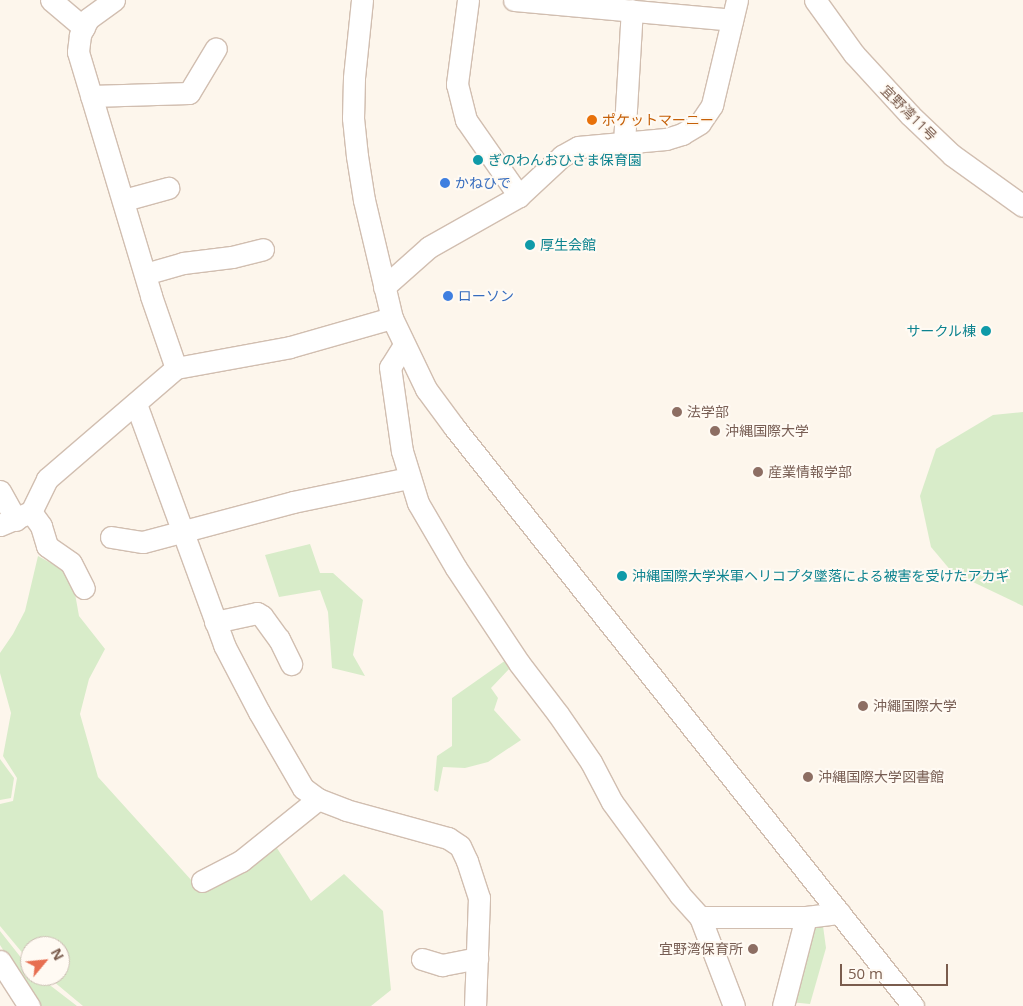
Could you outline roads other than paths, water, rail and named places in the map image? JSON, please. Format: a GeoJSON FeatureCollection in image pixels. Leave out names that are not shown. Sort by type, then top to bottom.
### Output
{"type":"FeatureCollection","features":[{"type":"Feature","properties":{"kind":"street"},"geometry":{"type":"LineString","coordinates":[[51,0],[84,28]]}},
{"type":"Feature","properties":{"kind":"street"},"geometry":{"type":"LineString","coordinates":[[114,0],[88,19],[80,35],[78,52],[145,274],[176,368]]}},
{"type":"Feature","properties":{"kind":"street"},"geometry":{"type":"LineString","coordinates":[[362,0],[354,78],[353,118],[364,200],[392,318],[426,389],[454,427],[913,1006]]}},
{"type":"Feature","properties":{"kind":"street"},"geometry":{"type":"LineString","coordinates":[[468,0],[457,84],[466,120],[519,196]]}},
{"type":"Feature","properties":{"kind":"street"},"geometry":{"type":"LineString","coordinates":[[384,288],[428,247],[519,196],[562,156],[578,147],[666,139],[682,134],[700,123],[712,105],[734,10],[632,10],[514,0]]}},
{"type":"Feature","properties":{"kind":"street","name":"宜野湾11号"},"geometry":{"type":"LineString","coordinates":[[815,0],[854,54],[910,115],[952,155],[1023,206]]}},
{"type":"Feature","properties":{"kind":"street"},"geometry":{"type":"LineString","coordinates":[[624,143],[632,10]]}},
{"type":"Feature","properties":{"kind":"street"},"geometry":{"type":"LineString","coordinates":[[91,96],[189,93],[216,48]]}},
{"type":"Feature","properties":{"kind":"street"},"geometry":{"type":"LineString","coordinates":[[124,200],[168,188]]}},
{"type":"Feature","properties":{"kind":"street"},"geometry":{"type":"LineString","coordinates":[[145,274],[183,263],[232,257],[263,249]]}},
{"type":"Feature","properties":{"kind":"street"},"geometry":{"type":"LineString","coordinates":[[16,519],[47,479],[176,368],[290,347],[392,318]]}},
{"type":"Feature","properties":{"kind":"street"},"geometry":{"type":"LineString","coordinates":[[404,346],[390,367],[396,419],[409,478],[418,503],[456,568],[519,663],[558,714],[591,762],[612,802],[680,895],[700,917],[734,1006]]}},
{"type":"Feature","properties":{"kind":"street"},"geometry":{"type":"LineString","coordinates":[[136,404],[215,622],[259,712],[303,788],[318,799],[346,810],[448,838],[460,846],[468,861],[479,898],[475,1006]]}},
{"type":"Feature","properties":{"kind":"street"},"geometry":{"type":"LineString","coordinates":[[111,537],[143,542],[293,502],[409,478]]}},
{"type":"Feature","properties":{"kind":"street"},"geometry":{"type":"LineString","coordinates":[[0,491],[16,519],[41,526],[47,546],[71,563],[84,588]]}},
{"type":"Feature","properties":{"kind":"street"},"geometry":{"type":"LineString","coordinates":[[215,622],[257,613],[262,616],[279,639],[291,664]]}},
{"type":"Feature","properties":{"kind":"street"},"geometry":{"type":"LineString","coordinates":[[202,881],[241,861],[318,799]]}},
{"type":"Feature","properties":{"kind":"street"},"geometry":{"type":"LineString","coordinates":[[700,917],[806,917],[840,913]]}},
{"type":"Feature","properties":{"kind":"street"},"geometry":{"type":"LineString","coordinates":[[783,1006],[806,917]]}},
{"type":"Feature","properties":{"kind":"street"},"geometry":{"type":"LineString","coordinates":[[422,959],[442,965],[476,958]]}},
{"type":"Feature","properties":{"kind":"street"},"geometry":{"type":"LineString","coordinates":[[0,961],[29,1006]]}},
{"type":"Feature","properties":{"kind":"place","name":"ポケットマーニー"},"geometry":{"type":"Point","coordinates":[592,120]}},
{"type":"Feature","properties":{"kind":"place","name":"ぎのわんおひさま保育園"},"geometry":{"type":"Point","coordinates":[478,160]}},
{"type":"Feature","properties":{"kind":"place","name":"かねひで"},"geometry":{"type":"Point","coordinates":[445,183]}},
{"type":"Feature","properties":{"kind":"place","name":"厚生会館"},"geometry":{"type":"Point","coordinates":[530,245]}},
{"type":"Feature","properties":{"kind":"place","name":"ローソン"},"geometry":{"type":"Point","coordinates":[448,296]}},
{"type":"Feature","properties":{"kind":"place","name":"サークル棟"},"geometry":{"type":"Point","coordinates":[986,331]}},
{"type":"Feature","properties":{"kind":"place","name":"法学部"},"geometry":{"type":"Point","coordinates":[677,412]}},
{"type":"Feature","properties":{"kind":"place","name":"沖縄国際大学"},"geometry":{"type":"Point","coordinates":[715,431]}},
{"type":"Feature","properties":{"kind":"place","name":"産業情報学部"},"geometry":{"type":"Point","coordinates":[758,472]}},
{"type":"Feature","properties":{"kind":"place","name":"沖縄国際大学米軍ヘリコプタ墜落による被害を受けたアカギ"},"geometry":{"type":"Point","coordinates":[622,576]}},
{"type":"Feature","properties":{"kind":"place","name":"沖繩国際大学"},"geometry":{"type":"Point","coordinates":[863,706]}},
{"type":"Feature","properties":{"kind":"place","name":"沖縄国際大学図書館"},"geometry":{"type":"Point","coordinates":[808,777]}},
{"type":"Feature","properties":{"kind":"place","name":"宜野湾保育所"},"geometry":{"type":"Point","coordinates":[753,949]}}]}
